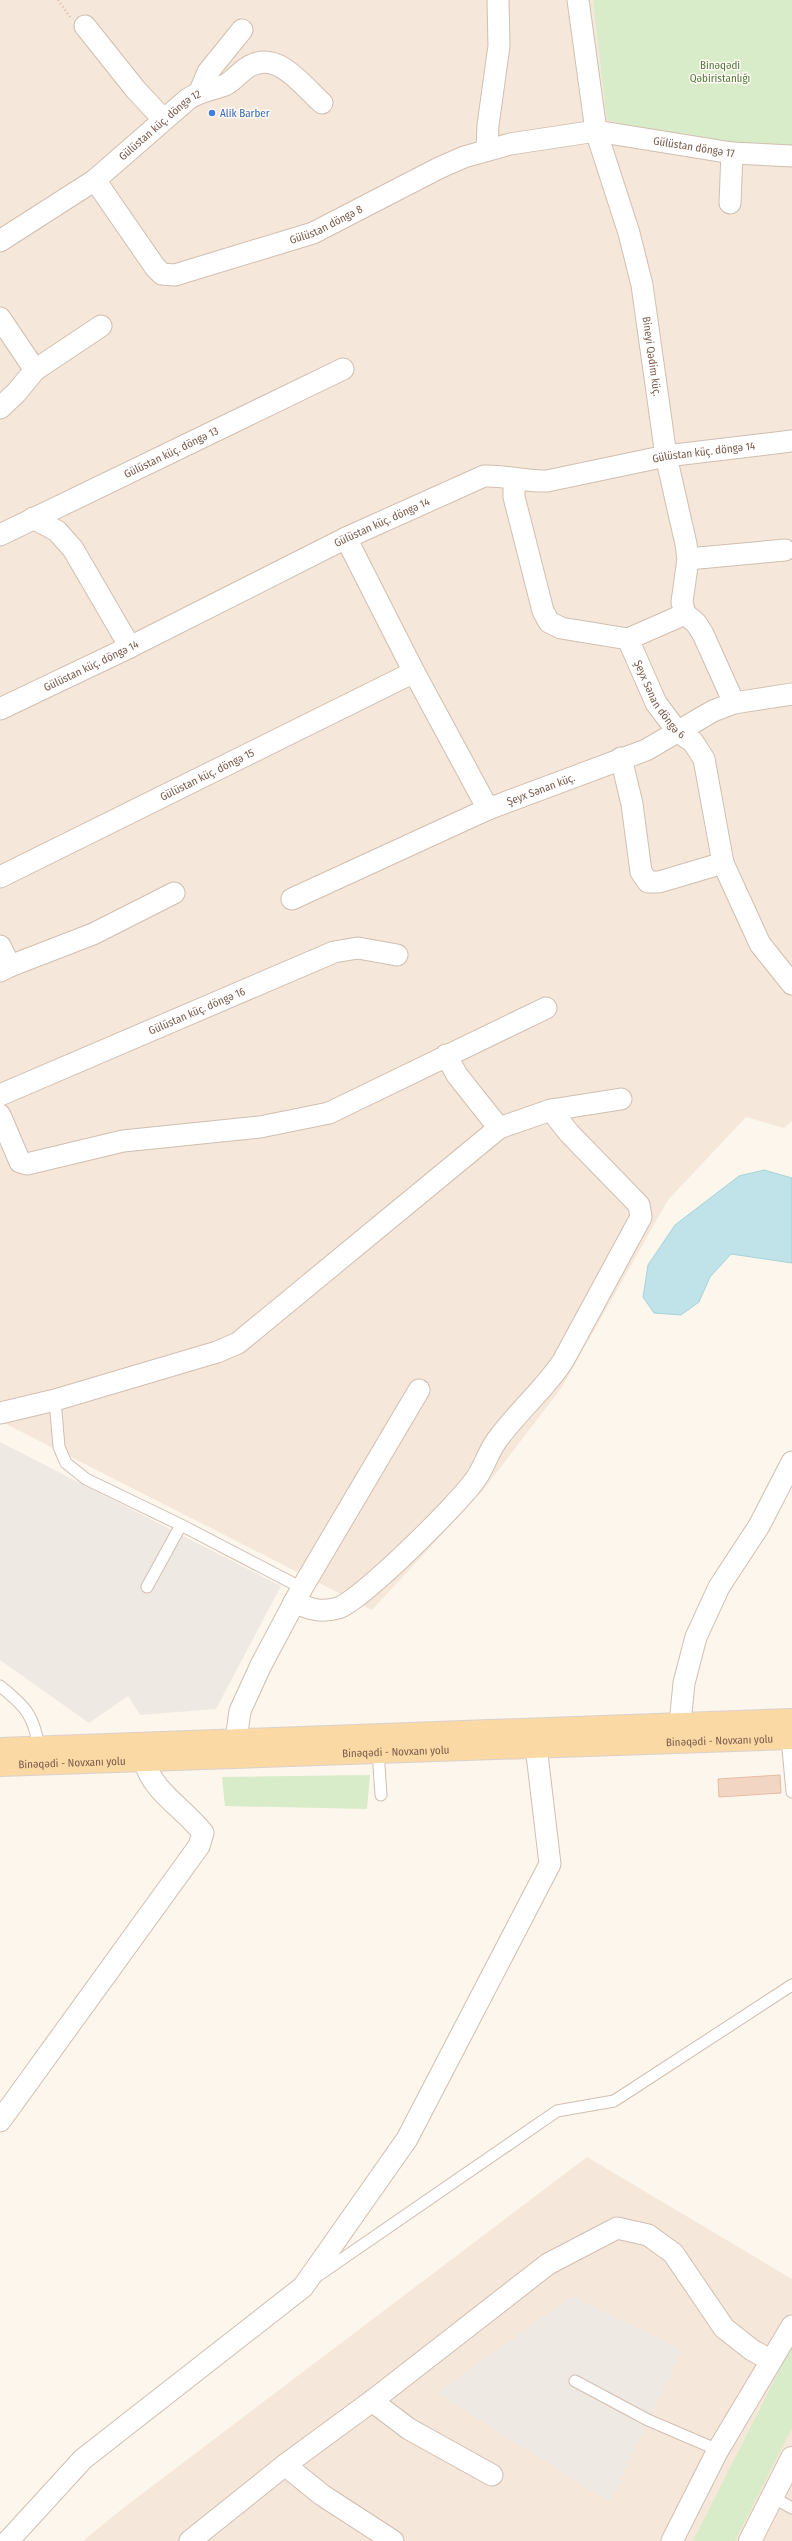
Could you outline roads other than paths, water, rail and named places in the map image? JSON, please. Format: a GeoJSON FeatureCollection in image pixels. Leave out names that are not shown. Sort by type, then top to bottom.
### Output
{"type":"FeatureCollection","features":[{"type":"Feature","properties":{"kind":"main road"},"geometry":{"type":"LineString","coordinates":[[0,1749],[680,1724],[790,1732]]}},
{"type":"Feature","properties":{"kind":"main road","name":"Binəqədi - Novxanı yolu"},"geometry":{"type":"LineString","coordinates":[[0,1765],[536,1746],[790,1732]]}},
{"type":"Feature","properties":{"kind":"street"},"geometry":{"type":"LineString","coordinates":[[487,150],[488,125],[499,46],[498,0]]}},
{"type":"Feature","properties":{"kind":"street","name":"Bineyi Qədim küç."},"geometry":{"type":"LineString","coordinates":[[578,0],[596,131],[629,233],[641,278],[666,456],[688,559],[682,602],[685,614]]}},
{"type":"Feature","properties":{"kind":"street"},"geometry":{"type":"LineString","coordinates":[[86,26],[136,90],[164,120]]}},
{"type":"Feature","properties":{"kind":"street"},"geometry":{"type":"LineString","coordinates":[[200,91],[208,72],[242,30]]}},
{"type":"Feature","properties":{"kind":"street","name":"Gülüstan küç. döngə 12"},"geometry":{"type":"LineString","coordinates":[[0,241],[95,180],[200,91],[225,85],[250,65],[265,60],[278,64],[322,103]]}},
{"type":"Feature","properties":{"kind":"street","name":"Gülüstan döngə 8"},"geometry":{"type":"LineString","coordinates":[[95,180],[155,267],[162,274],[175,275],[313,233],[438,168],[487,150],[596,131]]}},
{"type":"Feature","properties":{"kind":"street","name":"Gülüstan döngə 17"},"geometry":{"type":"LineString","coordinates":[[596,131],[732,154],[792,156]]}},
{"type":"Feature","properties":{"kind":"street"},"geometry":{"type":"LineString","coordinates":[[730,203],[732,154]]}},
{"type":"Feature","properties":{"kind":"street"},"geometry":{"type":"LineString","coordinates":[[0,318],[35,370]]}},
{"type":"Feature","properties":{"kind":"street"},"geometry":{"type":"LineString","coordinates":[[0,408],[16,393],[35,370],[101,326]]}},
{"type":"Feature","properties":{"kind":"street","name":"Gülüstan küç. döngə 13"},"geometry":{"type":"LineString","coordinates":[[0,535],[343,369]]}},
{"type":"Feature","properties":{"kind":"street","name":"Gülüstan küç. döngə 14"},"geometry":{"type":"LineString","coordinates":[[0,709],[130,647],[346,538],[484,476],[500,476],[530,482],[547,481],[666,456],[792,441]]}},
{"type":"Feature","properties":{"kind":"street"},"geometry":{"type":"LineString","coordinates":[[514,479],[514,497],[543,611],[549,622],[561,628],[628,639],[685,614],[696,623],[703,634],[734,703]]}},
{"type":"Feature","properties":{"kind":"street"},"geometry":{"type":"LineString","coordinates":[[33,518],[57,531],[73,549],[130,647]]}},
{"type":"Feature","properties":{"kind":"street"},"geometry":{"type":"LineString","coordinates":[[346,538],[414,672],[488,810]]}},
{"type":"Feature","properties":{"kind":"street"},"geometry":{"type":"LineString","coordinates":[[688,559],[785,550]]}},
{"type":"Feature","properties":{"kind":"street","name":"Şeyx Sənan döngə 6"},"geometry":{"type":"LineString","coordinates":[[628,639],[656,703],[677,731],[693,742],[704,759],[723,863],[760,944],[792,984]]}},
{"type":"Feature","properties":{"kind":"street","name":"Gülüstan küç. döngə 15"},"geometry":{"type":"LineString","coordinates":[[0,877],[414,672]]}},
{"type":"Feature","properties":{"kind":"street","name":"Şeyx Sənan küç."},"geometry":{"type":"LineString","coordinates":[[292,899],[488,810],[621,758],[646,750],[713,710],[734,703],[792,694]]}},
{"type":"Feature","properties":{"kind":"street"},"geometry":{"type":"LineString","coordinates":[[621,758],[632,804],[641,872],[648,882],[659,882],[723,863]]}},
{"type":"Feature","properties":{"kind":"street"},"geometry":{"type":"LineString","coordinates":[[0,946],[5,968],[93,934],[174,893]]}},
{"type":"Feature","properties":{"kind":"street","name":"Gülüstan küç. döngə 16"},"geometry":{"type":"LineString","coordinates":[[0,1095],[334,952],[358,948],[397,955]]}},
{"type":"Feature","properties":{"kind":"street"},"geometry":{"type":"LineString","coordinates":[[0,1115],[16,1156],[20,1162],[27,1164],[123,1141],[260,1128],[329,1113],[446,1055],[546,1008]]}},
{"type":"Feature","properties":{"kind":"street"},"geometry":{"type":"LineString","coordinates":[[446,1055],[457,1075],[498,1128]]}},
{"type":"Feature","properties":{"kind":"street"},"geometry":{"type":"LineString","coordinates":[[0,1413],[55,1400],[217,1352],[238,1343],[498,1128],[551,1110],[621,1099]]}},
{"type":"Feature","properties":{"kind":"street"},"geometry":{"type":"LineString","coordinates":[[298,1595],[315,1611],[339,1608],[365,1591],[457,1502],[475,1481],[496,1441],[551,1381],[641,1217],[639,1205],[568,1133],[551,1110]]}},
{"type":"Feature","properties":{"kind":"street"},"geometry":{"type":"LineString","coordinates":[[236,1740],[240,1711],[250,1687],[298,1595],[419,1390]]}},
{"type":"Feature","properties":{"kind":"street"},"geometry":{"type":"LineString","coordinates":[[680,1724],[684,1683],[696,1637],[720,1587],[759,1526],[792,1462]]}},
{"type":"Feature","properties":{"kind":"street"},"geometry":{"type":"LineString","coordinates":[[8,2541],[83,2459],[303,2287],[407,2139],[550,1864],[536,1746]]}},
{"type":"Feature","properties":{"kind":"street"},"geometry":{"type":"LineString","coordinates":[[0,2121],[199,1846],[203,1833],[195,1823],[156,1786],[147,1774],[144,1760]]}},
{"type":"Feature","properties":{"kind":"street"},"geometry":{"type":"LineString","coordinates":[[190,2541],[285,2465],[372,2401],[548,2264],[617,2228],[648,2235],[673,2253],[724,2328],[752,2350],[770,2360]]}},
{"type":"Feature","properties":{"kind":"street"},"geometry":{"type":"LineString","coordinates":[[672,2541],[718,2450],[770,2360],[792,2326]]}},
{"type":"Feature","properties":{"kind":"street"},"geometry":{"type":"LineString","coordinates":[[372,2401],[409,2429],[492,2475]]}},
{"type":"Feature","properties":{"kind":"street"},"geometry":{"type":"LineString","coordinates":[[750,2541],[792,2458]]}},
{"type":"Feature","properties":{"kind":"street"},"geometry":{"type":"LineString","coordinates":[[285,2465],[302,2482],[393,2541]]}},
{"type":"Feature","properties":{"kind":"lane"},"geometry":{"type":"LineString","coordinates":[[55,1400],[59,1447],[66,1463],[86,1479],[181,1525],[298,1595]]}},
{"type":"Feature","properties":{"kind":"lane"},"geometry":{"type":"LineString","coordinates":[[147,1587],[181,1525]]}},
{"type":"Feature","properties":{"kind":"lane"},"geometry":{"type":"LineString","coordinates":[[0,1686],[22,1703],[32,1716],[39,1748]]}},
{"type":"Feature","properties":{"kind":"lane"},"geometry":{"type":"LineString","coordinates":[[790,1732],[792,1792]]}},
{"type":"Feature","properties":{"kind":"lane"},"geometry":{"type":"LineString","coordinates":[[378,1751],[381,1795]]}},
{"type":"Feature","properties":{"kind":"lane"},"geometry":{"type":"LineString","coordinates":[[303,2287],[557,2111],[614,2101],[792,1985]]}},
{"type":"Feature","properties":{"kind":"lane"},"geometry":{"type":"LineString","coordinates":[[574,2381],[648,2420],[718,2450]]}},
{"type":"Feature","properties":{"kind":"lane"},"geometry":{"type":"LineString","coordinates":[[772,2497],[792,2508]]}},
{"type":"Feature","properties":{"kind":"water"},"geometry":{"type":"Polygon","coordinates":[[[764,1170],[792,1178],[792,1263],[731,1254],[710,1277],[699,1302],[681,1315],[654,1313],[643,1297],[648,1265],[675,1225],[739,1176],[764,1170]]]}},
{"type":"Feature","properties":{"kind":"place","name":"Alik Barber"},"geometry":{"type":"Point","coordinates":[212,113]}},
{"type":"Feature","properties":{"kind":"park label","name":"Binəqədi Qəbiristanlığı"},"geometry":{"type":"Point","coordinates":[720,71]}}]}
